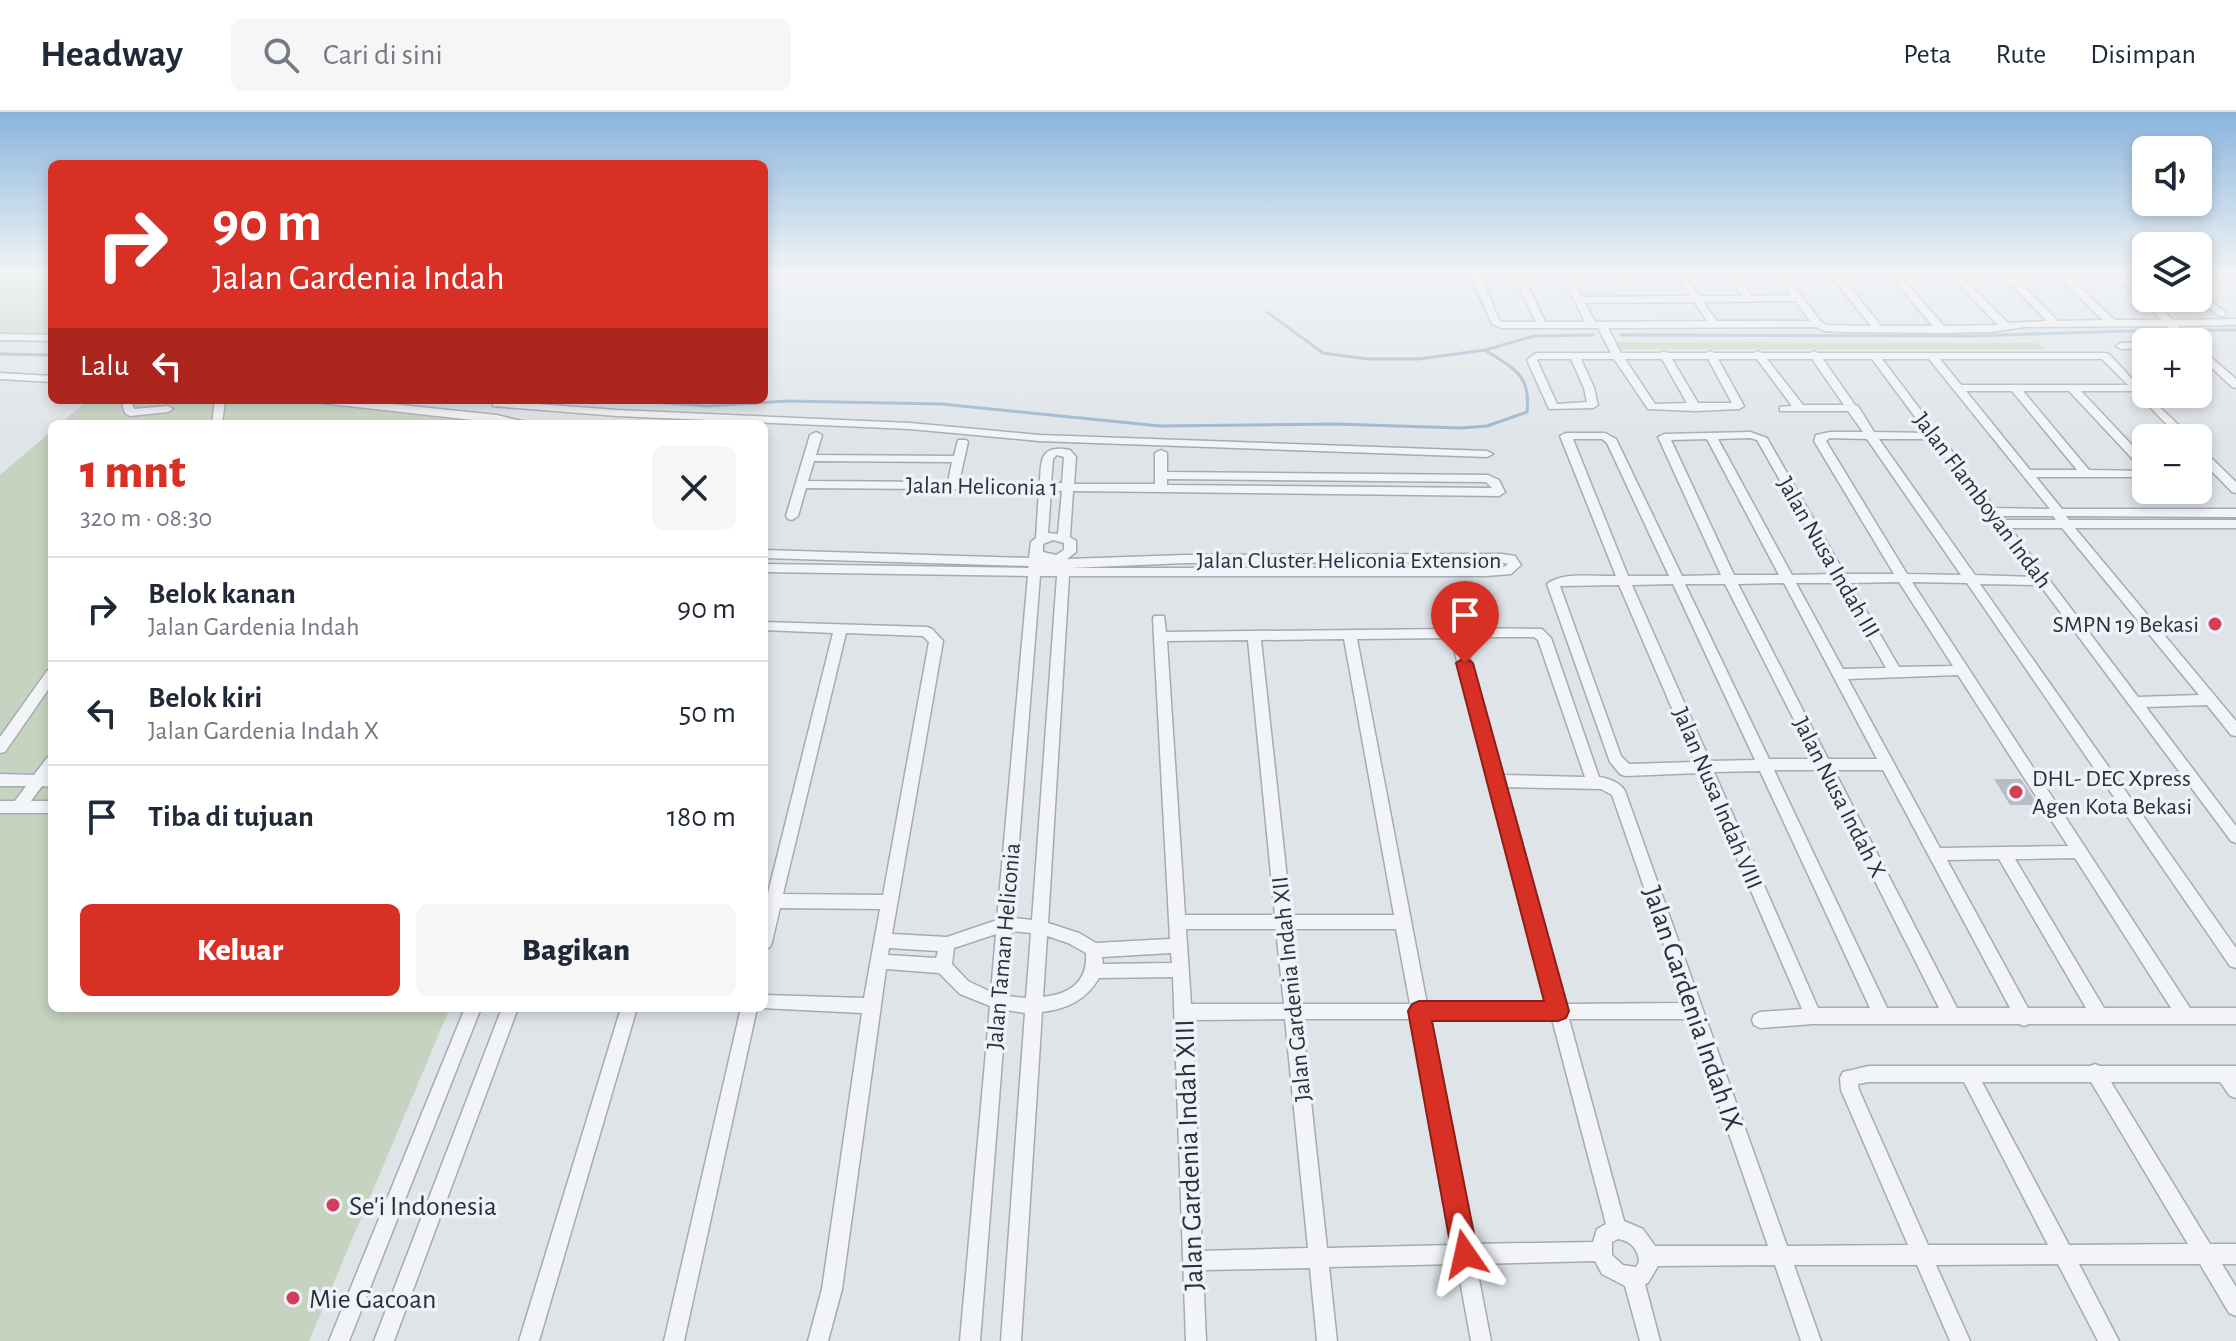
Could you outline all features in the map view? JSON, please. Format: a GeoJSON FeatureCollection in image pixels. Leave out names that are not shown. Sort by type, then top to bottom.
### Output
{"type":"FeatureCollection","features":[{"type":"Feature","properties":{"kind":"street"},"geometry":{"type":"LineString","coordinates":[[1591,328],[1618,328]]}},
{"type":"Feature","properties":{"kind":"street"},"geometry":{"type":"LineString","coordinates":[[1835,328],[1977,328]]}},
{"type":"Feature","properties":{"kind":"street"},"geometry":{"type":"LineString","coordinates":[[1600,329],[1646,402],[1657,408],[1738,407],[1740,403],[1710,354]]}},
{"type":"Feature","properties":{"kind":"street"},"geometry":{"type":"LineString","coordinates":[[0,337],[48,338]]}},
{"type":"Feature","properties":{"kind":"street"},"geometry":{"type":"LineString","coordinates":[[2121,346],[2132,346]]}},
{"type":"Feature","properties":{"kind":"street"},"geometry":{"type":"LineString","coordinates":[[1575,356],[1593,404],[1587,408],[1553,407],[1532,357],[1575,356],[1614,350],[1664,354],[2105,356],[2132,384]]}},
{"type":"Feature","properties":{"kind":"street"},"geometry":{"type":"LineString","coordinates":[[1664,354],[1695,408]]}},
{"type":"Feature","properties":{"kind":"street"},"geometry":{"type":"LineString","coordinates":[[1758,354],[1800,409]]}},
{"type":"Feature","properties":{"kind":"street"},"geometry":{"type":"LineString","coordinates":[[1814,354],[1874,436],[2236,961]]}},
{"type":"Feature","properties":{"kind":"street","name":"Jalan Flamboyan Indah"},"geometry":{"type":"LineString","coordinates":[[1874,355],[2236,837]]}},
{"type":"Feature","properties":{"kind":"street"},"geometry":{"type":"LineString","coordinates":[[1932,356],[2236,731]]}},
{"type":"Feature","properties":{"kind":"street"},"geometry":{"type":"LineString","coordinates":[[2212,362],[2236,385]]}},
{"type":"Feature","properties":{"kind":"street"},"geometry":{"type":"LineString","coordinates":[[0,376],[48,379]]}},
{"type":"Feature","properties":{"kind":"street"},"geometry":{"type":"LineString","coordinates":[[1958,388],[2132,388]]}},
{"type":"Feature","properties":{"kind":"street"},"geometry":{"type":"LineString","coordinates":[[2015,388],[2085,472]]}},
{"type":"Feature","properties":{"kind":"street"},"geometry":{"type":"LineString","coordinates":[[2072,388],[2132,452]]}},
{"type":"Feature","properties":{"kind":"street"},"geometry":{"type":"LineString","coordinates":[[127,404],[130,413],[168,405]]}},
{"type":"Feature","properties":{"kind":"street"},"geometry":{"type":"LineString","coordinates":[[361,404],[505,420]]}},
{"type":"Feature","properties":{"kind":"street"},"geometry":{"type":"LineString","coordinates":[[497,404],[695,420]]}},
{"type":"Feature","properties":{"kind":"street"},"geometry":{"type":"LineString","coordinates":[[617,413],[623,404]]}},
{"type":"Feature","properties":{"kind":"street"},"geometry":{"type":"LineString","coordinates":[[1784,409],[1854,408]]}},
{"type":"Feature","properties":{"kind":"street"},"geometry":{"type":"LineString","coordinates":[[2156,408],[2172,424]]}},
{"type":"Feature","properties":{"kind":"street"},"geometry":{"type":"LineString","coordinates":[[768,422],[896,425],[1039,438],[1487,454]]}},
{"type":"Feature","properties":{"kind":"street"},"geometry":{"type":"LineString","coordinates":[[792,516],[816,435]]}},
{"type":"Feature","properties":{"kind":"street","name":"Jalan Nusa Indah X"},"geometry":{"type":"LineString","coordinates":[[1711,436],[1667,435],[1664,440],[1729,579],[1952,1016]]}},
{"type":"Feature","properties":{"kind":"street","name":"Jalan Nusa Indah III"},"geometry":{"type":"LineString","coordinates":[[1711,436],[1750,435],[1764,441],[1895,672]]}},
{"type":"Feature","properties":{"kind":"street","name":"Jalan Nusa Indah VIII"},"geometry":{"type":"LineString","coordinates":[[1677,579],[1610,438],[1566,436],[1623,579],[1813,1016]]}},
{"type":"Feature","properties":{"kind":"street"},"geometry":{"type":"LineString","coordinates":[[1711,436],[2024,1018]]}},
{"type":"Feature","properties":{"kind":"street"},"geometry":{"type":"LineString","coordinates":[[1934,436],[1823,436],[1820,441],[1903,578],[2186,1017]]}},
{"type":"Feature","properties":{"kind":"street"},"geometry":{"type":"LineString","coordinates":[[953,485],[962,442]]}},
{"type":"Feature","properties":{"kind":"street","name":"Jalan Taman Heliconia"},"geometry":{"type":"LineString","coordinates":[[970,1341],[1048,456],[1060,451],[1070,457],[1067,488]]}},
{"type":"Feature","properties":{"kind":"street"},"geometry":{"type":"LineString","coordinates":[[1161,453],[1161,482]]}},
{"type":"Feature","properties":{"kind":"street"},"geometry":{"type":"LineString","coordinates":[[810,458],[957,459]]}},
{"type":"Feature","properties":{"kind":"street"},"geometry":{"type":"LineString","coordinates":[[2212,465],[2236,489]]}},
{"type":"Feature","properties":{"kind":"street"},"geometry":{"type":"LineString","coordinates":[[2026,473],[2132,474]]}},
{"type":"Feature","properties":{"kind":"street"},"geometry":{"type":"LineString","coordinates":[[1488,479],[1495,482],[1499,492],[1161,482],[1488,479]]}},
{"type":"Feature","properties":{"kind":"street","name":"Jalan Heliconia 1"},"geometry":{"type":"LineString","coordinates":[[803,484],[1067,488],[1161,482]]}},
{"type":"Feature","properties":{"kind":"street"},"geometry":{"type":"LineString","coordinates":[[1038,556],[1064,537],[1067,488]]}},
{"type":"Feature","properties":{"kind":"street"},"geometry":{"type":"LineString","coordinates":[[1044,511],[1065,511]]}},
{"type":"Feature","properties":{"kind":"street"},"geometry":{"type":"LineString","coordinates":[[1993,512],[2236,524]]}},
{"type":"Feature","properties":{"kind":"street"},"geometry":{"type":"LineString","coordinates":[[2003,524],[2059,515],[2236,513]]}},
{"type":"Feature","properties":{"kind":"street","name":"Jalan Taman Heliconia"},"geometry":{"type":"LineString","coordinates":[[1011,1341],[1064,564],[1072,546],[1064,537]]}},
{"type":"Feature","properties":{"kind":"street"},"geometry":{"type":"LineString","coordinates":[[768,554],[1038,556],[1064,564]]}},
{"type":"Feature","properties":{"kind":"street"},"geometry":{"type":"LineString","coordinates":[[768,568],[1038,556],[1064,564]]}},
{"type":"Feature","properties":{"kind":"street","name":"Jalan Cluster Heliconia Extension"},"geometry":{"type":"LineString","coordinates":[[1502,558],[1511,559],[1515,565],[1507,571],[1486,572],[1064,564],[1185,559],[1502,558]]}},
{"type":"Feature","properties":{"kind":"street"},"geometry":{"type":"LineString","coordinates":[[1888,764],[1764,765],[1632,772],[1622,769],[1615,758],[1554,583],[1623,579],[1789,578],[2045,581]]}},
{"type":"Feature","properties":{"kind":"street"},"geometry":{"type":"LineString","coordinates":[[1677,579],[1882,1016]]}},
{"type":"Feature","properties":{"kind":"street"},"geometry":{"type":"LineString","coordinates":[[1450,611],[1617,1229]]}},
{"type":"Feature","properties":{"kind":"street","name":"Jalan Gardenia Indah XIII"},"geometry":{"type":"LineString","coordinates":[[1159,619],[1183,1012],[1196,1341]]}},
{"type":"Feature","properties":{"kind":"street"},"geometry":{"type":"LineString","coordinates":[[768,626],[927,632],[936,641],[871,1006],[832,1289],[818,1341]]}},
{"type":"Feature","properties":{"kind":"street"},"geometry":{"type":"LineString","coordinates":[[768,926],[840,629]]}},
{"type":"Feature","properties":{"kind":"street"},"geometry":{"type":"LineString","coordinates":[[1160,637],[1542,634],[1594,783],[1498,781]]}},
{"type":"Feature","properties":{"kind":"street"},"geometry":{"type":"LineString","coordinates":[[1350,635],[1481,1341]]}},
{"type":"Feature","properties":{"kind":"street","name":"Jalan Gardenia Indah XII"},"geometry":{"type":"LineString","coordinates":[[1254,637],[1327,1341]]}},
{"type":"Feature","properties":{"kind":"street"},"geometry":{"type":"LineString","coordinates":[[1840,674],[1962,670]]}},
{"type":"Feature","properties":{"kind":"street"},"geometry":{"type":"LineString","coordinates":[[0,748],[48,680]]}},
{"type":"Feature","properties":{"kind":"street"},"geometry":{"type":"LineString","coordinates":[[2135,702],[2211,700]]}},
{"type":"Feature","properties":{"kind":"street"},"geometry":{"type":"LineString","coordinates":[[0,780],[45,781]]}},
{"type":"Feature","properties":{"kind":"street"},"geometry":{"type":"LineString","coordinates":[[19,807],[45,781]]}},
{"type":"Feature","properties":{"kind":"street","name":"Jalan Gardenia Indah IX"},"geometry":{"type":"LineString","coordinates":[[1594,783],[1610,785],[1621,796],[1811,1341]]}},
{"type":"Feature","properties":{"kind":"street"},"geometry":{"type":"LineString","coordinates":[[0,807],[48,807]]}},
{"type":"Feature","properties":{"kind":"street"},"geometry":{"type":"LineString","coordinates":[[1936,854],[2080,852]]}},
{"type":"Feature","properties":{"kind":"street"},"geometry":{"type":"LineString","coordinates":[[2003,853],[2100,1017]]}},
{"type":"Feature","properties":{"kind":"street"},"geometry":{"type":"LineString","coordinates":[[774,901],[889,902]]}},
{"type":"Feature","properties":{"kind":"street"},"geometry":{"type":"LineString","coordinates":[[1177,922],[1402,922]]}},
{"type":"Feature","properties":{"kind":"street"},"geometry":{"type":"LineString","coordinates":[[883,941],[947,944],[1005,924],[1040,926],[1072,937],[1094,950],[1178,946]]}},
{"type":"Feature","properties":{"kind":"street"},"geometry":{"type":"LineString","coordinates":[[943,966],[947,944]]}},
{"type":"Feature","properties":{"kind":"street"},"geometry":{"type":"LineString","coordinates":[[880,962],[943,966],[970,992],[998,1002],[1032,1005],[1065,999],[1086,986],[1095,971],[1094,950]]}},
{"type":"Feature","properties":{"kind":"street"},"geometry":{"type":"LineString","coordinates":[[1095,971],[1179,970]]}},
{"type":"Feature","properties":{"kind":"street"},"geometry":{"type":"LineString","coordinates":[[768,1002],[871,1006]]}},
{"type":"Feature","properties":{"kind":"street"},"geometry":{"type":"LineString","coordinates":[[1183,1012],[1696,1011]]}},
{"type":"Feature","properties":{"kind":"street"},"geometry":{"type":"LineString","coordinates":[[339,1341],[471,1012]]}},
{"type":"Feature","properties":{"kind":"street"},"geometry":{"type":"LineString","coordinates":[[384,1341],[508,1012]]}},
{"type":"Feature","properties":{"kind":"street"},"geometry":{"type":"LineString","coordinates":[[529,1341],[628,1012]]}},
{"type":"Feature","properties":{"kind":"street"},"geometry":{"type":"LineString","coordinates":[[674,1341],[748,1012]]}},
{"type":"Feature","properties":{"kind":"street"},"geometry":{"type":"LineString","coordinates":[[1760,1020],[1813,1016],[2236,1016]]}},
{"type":"Feature","properties":{"kind":"street"},"geometry":{"type":"LineString","coordinates":[[2095,1072],[2236,1306]]}},
{"type":"Feature","properties":{"kind":"street"},"geometry":{"type":"LineString","coordinates":[[1960,1341],[1919,1254],[1850,1090],[1852,1076],[2095,1072],[2230,1074],[2236,1090]]}},
{"type":"Feature","properties":{"kind":"street"},"geometry":{"type":"LineString","coordinates":[[1968,1073],[2109,1341]]}},
{"type":"Feature","properties":{"kind":"street"},"geometry":{"type":"LineString","coordinates":[[1617,1229],[1634,1234],[1641,1240],[1649,1256],[1646,1271],[1633,1278],[1616,1274],[1600,1251],[1604,1236],[1617,1229]]}},
{"type":"Feature","properties":{"kind":"street"},"geometry":{"type":"LineString","coordinates":[[1193,1261],[1600,1251]]}},
{"type":"Feature","properties":{"kind":"street"},"geometry":{"type":"LineString","coordinates":[[1649,1256],[2236,1254]]}},
{"type":"Feature","properties":{"kind":"street"},"geometry":{"type":"LineString","coordinates":[[1633,1278],[1650,1341]]}},
{"type":"Feature","properties":{"kind":"green space"},"geometry":{"type":"Polygon","coordinates":[[[0,328],[48,328],[48,337],[0,335],[0,328]]]}},
{"type":"Feature","properties":{"kind":"green space"},"geometry":{"type":"Polygon","coordinates":[[[1610,342],[2037,343],[2044,349],[1613,349],[1610,342]]]}},
{"type":"Feature","properties":{"kind":"green space"},"geometry":{"type":"Polygon","coordinates":[[[83,404],[403,404],[525,420],[65,420],[83,404]]]}},
{"type":"Feature","properties":{"kind":"green space"},"geometry":{"type":"Polygon","coordinates":[[[48,434],[48,1012],[448,1012],[309,1341],[0,1341],[0,475],[48,434]]]}},
{"type":"Feature","properties":{"kind":"building","name":"DHL- DEC Xpress Agen Kota Bekasi"},"geometry":{"type":"Polygon","coordinates":[[[1994,779],[2021,779],[2038,805],[2010,805],[1994,779]]]}},
{"type":"Feature","properties":{"kind":"waterway"},"geometry":{"type":"LineString","coordinates":[[1289,328],[1323,353],[1367,359],[1418,359],[1485,350]]}},
{"type":"Feature","properties":{"kind":"waterway"},"geometry":{"type":"LineString","coordinates":[[2212,330],[2236,330]]}},
{"type":"Feature","properties":{"kind":"waterway"},"geometry":{"type":"LineString","coordinates":[[1621,335],[1971,336],[2132,331]]}},
{"type":"Feature","properties":{"kind":"waterway"},"geometry":{"type":"LineString","coordinates":[[1485,350],[1534,336],[1593,335]]}},
{"type":"Feature","properties":{"kind":"waterway"},"geometry":{"type":"LineString","coordinates":[[768,402],[942,404],[1160,426],[1335,424],[1461,428],[1487,426],[1527,412],[1528,399],[1523,381],[1512,368],[1485,350]]}},
{"type":"Feature","properties":{"kind":"waterway"},"geometry":{"type":"LineString","coordinates":[[0,354],[48,355]]}},
{"type":"Feature","properties":{"kind":"waterway"},"geometry":{"type":"LineString","coordinates":[[680,404],[739,404]]}},
{"type":"Feature","properties":{"kind":"place","name":"SMPN 19 Bekasi"},"geometry":{"type":"Point","coordinates":[2215,624]}},
{"type":"Feature","properties":{"kind":"place","name":"DHL- DEC Xpress Agen Kota Bekasi"},"geometry":{"type":"Point","coordinates":[2016,792]}},
{"type":"Feature","properties":{"kind":"place","name":"Se'i Indonesia"},"geometry":{"type":"Point","coordinates":[333,1205]}},
{"type":"Feature","properties":{"kind":"place","name":"Mie Gacoan"},"geometry":{"type":"Point","coordinates":[293,1298]}},
{"type":"Feature","properties":{"kind":"route"},"geometry":{"type":"LineString","coordinates":[[1465,663],[1558,1011],[1419,1011],[1465,1254]]}}]}
